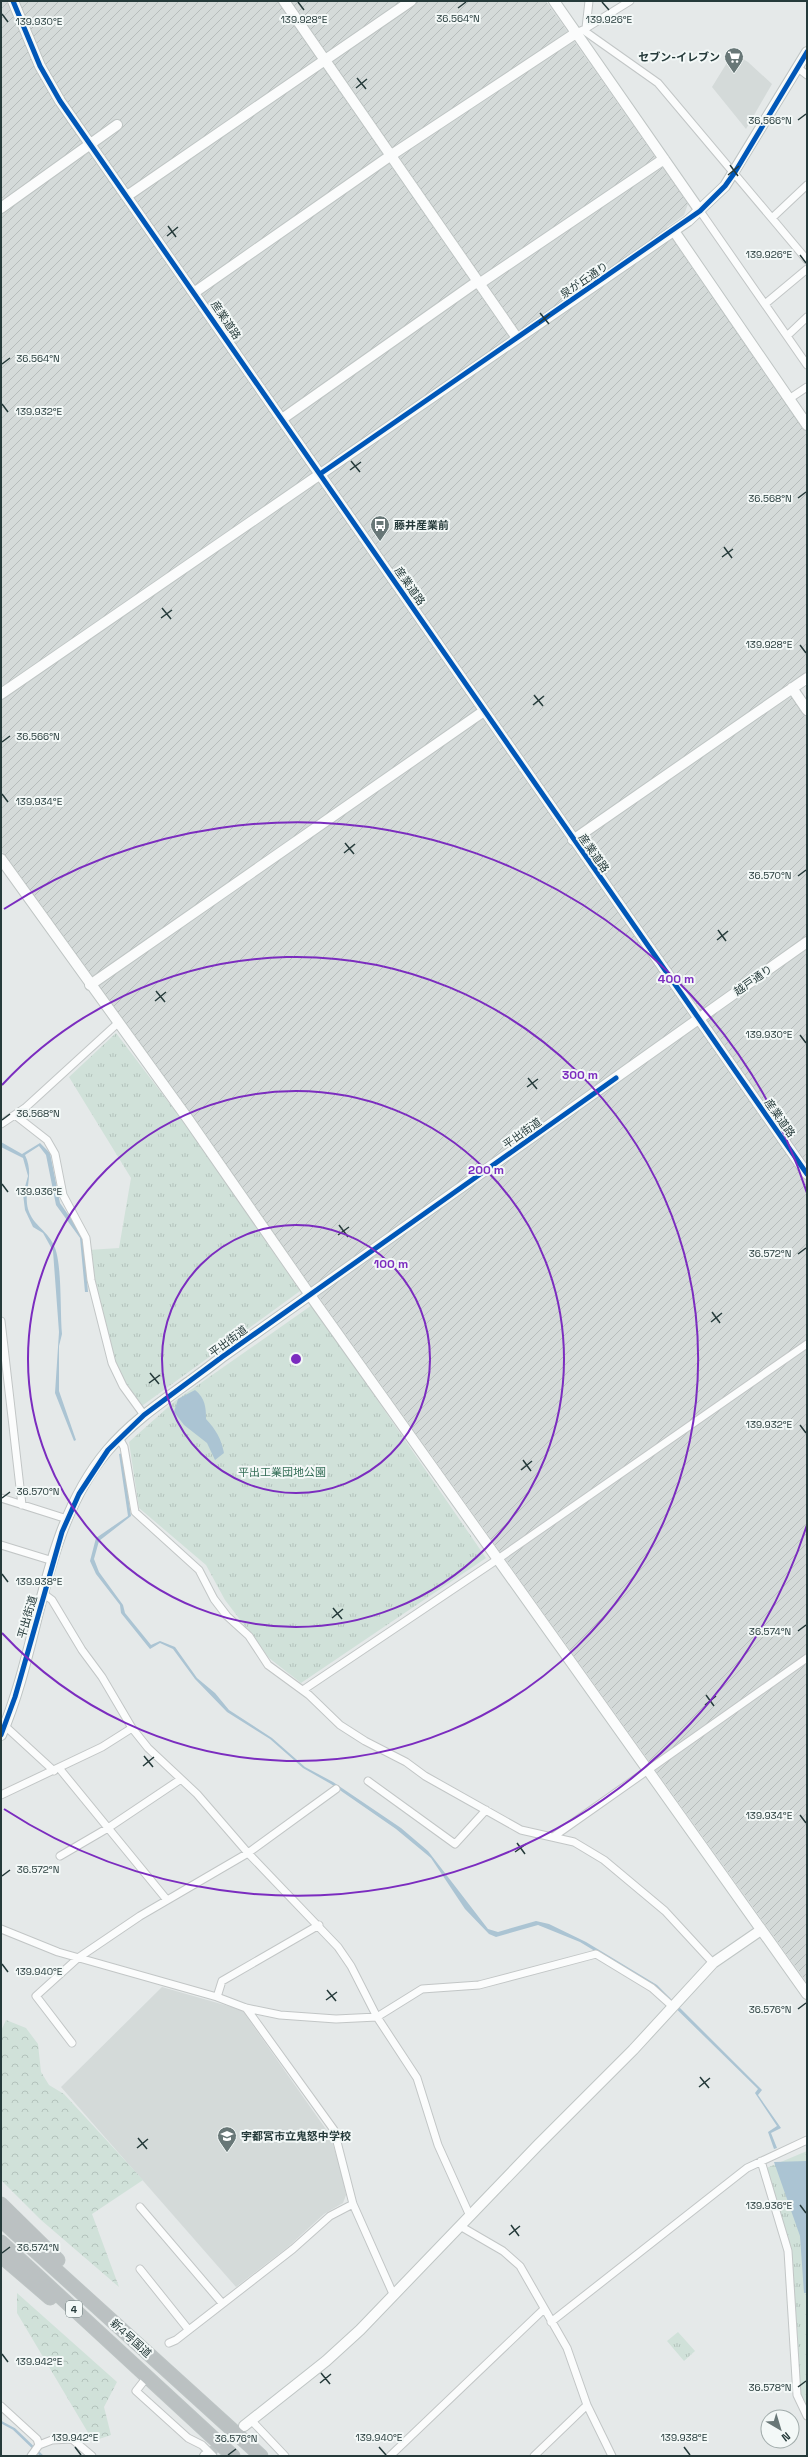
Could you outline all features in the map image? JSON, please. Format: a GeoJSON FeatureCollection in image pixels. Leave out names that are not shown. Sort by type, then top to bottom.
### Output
{"type":"FeatureCollection","features":[{"type":"Feature","properties":{"kind":"highway"},"geometry":{"type":"LineString","coordinates":[[1,2204],[91,2293],[121,2329]]}},
{"type":"Feature","properties":{"kind":"highway","name":"新4号国道"},"geometry":{"type":"LineString","coordinates":[[1,2220],[261,2456]]}},
{"type":"Feature","properties":{"kind":"highway","name":"新4号国道"},"geometry":{"type":"LineString","coordinates":[[1,2242],[233,2456]]}},
{"type":"Feature","properties":{"kind":"highway"},"geometry":{"type":"LineString","coordinates":[[1,2256],[122,2361],[147,2377]]}},
{"type":"Feature","properties":{"kind":"street","name":"産業道路"},"geometry":{"type":"LineString","coordinates":[[13,1],[22,27],[49,83],[90,144],[195,292],[484,711],[807,1174]]}},
{"type":"Feature","properties":{"kind":"street"},"geometry":{"type":"LineString","coordinates":[[284,1],[517,338]]}},
{"type":"Feature","properties":{"kind":"street"},"geometry":{"type":"LineString","coordinates":[[127,196],[411,1]]}},
{"type":"Feature","properties":{"kind":"street"},"geometry":{"type":"LineString","coordinates":[[554,1],[581,30],[664,159],[807,365]]}},
{"type":"Feature","properties":{"kind":"street"},"geometry":{"type":"LineString","coordinates":[[581,30],[589,1]]}},
{"type":"Feature","properties":{"kind":"street"},"geometry":{"type":"LineString","coordinates":[[195,292],[390,156],[581,30],[630,1]]}},
{"type":"Feature","properties":{"kind":"street"},"geometry":{"type":"LineString","coordinates":[[581,30],[658,84],[735,172],[806,258]]}},
{"type":"Feature","properties":{"kind":"street","name":"泉が丘通り"},"geometry":{"type":"LineString","coordinates":[[1,694],[674,231],[700,211],[726,186],[807,52]]}},
{"type":"Feature","properties":{"kind":"street"},"geometry":{"type":"LineString","coordinates":[[798,68],[807,75]]}},
{"type":"Feature","properties":{"kind":"street"},"geometry":{"type":"LineString","coordinates":[[1,208],[117,125]]}},
{"type":"Feature","properties":{"kind":"street"},"geometry":{"type":"LineString","coordinates":[[282,419],[478,282],[664,159]]}},
{"type":"Feature","properties":{"kind":"street"},"geometry":{"type":"LineString","coordinates":[[772,218],[807,185]]}},
{"type":"Feature","properties":{"kind":"street"},"geometry":{"type":"LineString","coordinates":[[674,231],[807,425]]}},
{"type":"Feature","properties":{"kind":"street"},"geometry":{"type":"LineString","coordinates":[[765,304],[807,269]]}},
{"type":"Feature","properties":{"kind":"street"},"geometry":{"type":"LineString","coordinates":[[787,336],[807,317]]}},
{"type":"Feature","properties":{"kind":"street"},"geometry":{"type":"LineString","coordinates":[[789,399],[807,387]]}},
{"type":"Feature","properties":{"kind":"street"},"geometry":{"type":"LineString","coordinates":[[574,840],[807,678]]}},
{"type":"Feature","properties":{"kind":"street"},"geometry":{"type":"LineString","coordinates":[[792,688],[807,710]]}},
{"type":"Feature","properties":{"kind":"street"},"geometry":{"type":"LineString","coordinates":[[90,985],[484,711]]}},
{"type":"Feature","properties":{"kind":"street"},"geometry":{"type":"LineString","coordinates":[[1,859],[807,1994]]}},
{"type":"Feature","properties":{"kind":"street","name":"越戸通り"},"geometry":{"type":"LineString","coordinates":[[699,1019],[807,942]]}},
{"type":"Feature","properties":{"kind":"street","name":"平出街道"},"geometry":{"type":"LineString","coordinates":[[3,1731],[15,1697],[53,1562],[67,1519],[97,1464],[119,1438],[144,1415],[310,1295],[699,1019]]}},
{"type":"Feature","properties":{"kind":"street"},"geometry":{"type":"LineString","coordinates":[[1,1124],[15,1116],[118,1022]]}},
{"type":"Feature","properties":{"kind":"street"},"geometry":{"type":"LineString","coordinates":[[15,1116],[47,1140],[56,1154],[63,1195],[86,1238],[91,1280],[112,1363],[123,1386],[144,1415]]}},
{"type":"Feature","properties":{"kind":"street"},"geometry":{"type":"LineString","coordinates":[[1,1321],[22,1505]]}},
{"type":"Feature","properties":{"kind":"street"},"geometry":{"type":"LineString","coordinates":[[303,1690],[498,1558],[807,1344]]}},
{"type":"Feature","properties":{"kind":"street"},"geometry":{"type":"LineString","coordinates":[[119,1438],[124,1447],[135,1512],[199,1570],[214,1600],[227,1616],[249,1636],[268,1664],[303,1690],[340,1725],[406,1762],[425,1776],[521,1830],[574,1842],[604,1860],[665,1911],[713,1963]]}},
{"type":"Feature","properties":{"kind":"street"},"geometry":{"type":"LineString","coordinates":[[1,1498],[67,1519]]}},
{"type":"Feature","properties":{"kind":"street"},"geometry":{"type":"LineString","coordinates":[[1,1545],[53,1562]]}},
{"type":"Feature","properties":{"kind":"street"},"geometry":{"type":"LineString","coordinates":[[44,1594],[52,1600],[82,1650],[102,1677],[132,1728],[148,1748],[180,1779],[248,1853],[319,1925],[338,1947],[351,1966],[377,2017],[417,2078],[438,2145],[470,2216]]}},
{"type":"Feature","properties":{"kind":"street"},"geometry":{"type":"LineString","coordinates":[[553,1837],[807,1658]]}},
{"type":"Feature","properties":{"kind":"street"},"geometry":{"type":"LineString","coordinates":[[1,1795],[57,1770],[102,1747],[132,1728]]}},
{"type":"Feature","properties":{"kind":"street"},"geometry":{"type":"LineString","coordinates":[[3,1731],[57,1770],[108,1828],[167,1900]]}},
{"type":"Feature","properties":{"kind":"street"},"geometry":{"type":"LineString","coordinates":[[60,1856],[108,1828],[180,1779]]}},
{"type":"Feature","properties":{"kind":"street"},"geometry":{"type":"LineString","coordinates":[[368,1781],[455,1844],[486,1810]]}},
{"type":"Feature","properties":{"kind":"street"},"geometry":{"type":"LineString","coordinates":[[72,2043],[36,1996],[78,1958],[140,1916],[248,1853],[336,1789]]}},
{"type":"Feature","properties":{"kind":"street"},"geometry":{"type":"LineString","coordinates":[[217,1997],[222,1981],[319,1925]]}},
{"type":"Feature","properties":{"kind":"street"},"geometry":{"type":"LineString","coordinates":[[1,1929],[42,1947],[217,1997],[246,2008],[280,2016],[355,2019],[377,2017],[422,1989],[479,1985],[596,1954],[652,1988],[672,2006]]}},
{"type":"Feature","properties":{"kind":"street"},"geometry":{"type":"LineString","coordinates":[[285,2456],[248,2423],[326,2361],[394,2296],[460,2226],[633,2050],[713,1963],[761,1930]]}},
{"type":"Feature","properties":{"kind":"street"},"geometry":{"type":"LineString","coordinates":[[246,2008],[334,2130],[353,2204],[394,2296]]}},
{"type":"Feature","properties":{"kind":"street"},"geometry":{"type":"LineString","coordinates":[[551,2322],[747,2168],[807,2140]]}},
{"type":"Feature","properties":{"kind":"street"},"geometry":{"type":"LineString","coordinates":[[761,2161],[788,2251],[797,2395],[807,2416]]}},
{"type":"Feature","properties":{"kind":"street"},"geometry":{"type":"LineString","coordinates":[[169,2343],[176,2340],[188,2329],[293,2249],[330,2216],[353,2204]]}},
{"type":"Feature","properties":{"kind":"street"},"geometry":{"type":"LineString","coordinates":[[140,2207],[222,2304]]}},
{"type":"Feature","properties":{"kind":"street"},"geometry":{"type":"LineString","coordinates":[[460,2226],[513,2259],[520,2266],[567,2348],[587,2405],[612,2456]]}},
{"type":"Feature","properties":{"kind":"street"},"geometry":{"type":"LineString","coordinates":[[140,2268],[188,2329]]}},
{"type":"Feature","properties":{"kind":"street"},"geometry":{"type":"LineString","coordinates":[[390,2456],[544,2309]]}},
{"type":"Feature","properties":{"kind":"street"},"geometry":{"type":"LineString","coordinates":[[147,2377],[136,2391],[188,2438],[202,2445],[208,2456]]}},
{"type":"Feature","properties":{"kind":"street"},"geometry":{"type":"LineString","coordinates":[[534,2456],[587,2405]]}},
{"type":"Feature","properties":{"kind":"street"},"geometry":{"type":"LineString","coordinates":[[1,2406],[37,2439],[39,2445]]}},
{"type":"Feature","properties":{"kind":"street"},"geometry":{"type":"LineString","coordinates":[[31,2456],[39,2445],[52,2440],[72,2439],[92,2456]]}},
{"type":"Feature","properties":{"kind":"shaded area"},"geometry":{"type":"Polygon","coordinates":[[[1,1],[546,1],[688,204],[684,215],[667,227],[807,432],[807,671],[785,686],[807,718],[807,1983],[1,850],[1,1]]]}},
{"type":"Feature","properties":{"kind":"shaded area"},"geometry":{"type":"Polygon","coordinates":[[[733,53],[748,62],[772,84],[746,129],[712,87],[733,53]]]}},
{"type":"Feature","properties":{"kind":"shaded area","name":"宇都宮市立鬼怒中学校"},"geometry":{"type":"Polygon","coordinates":[[[162,1987],[242,2010],[330,2135],[341,2171],[346,2195],[343,2203],[324,2214],[288,2247],[236,2287],[61,2087],[162,1987]]]}},
{"type":"Feature","properties":{"kind":"green space"},"geometry":{"type":"Polygon","coordinates":[[[116,1033],[179,1116],[300,1291],[139,1408],[123,1386],[109,1352],[88,1250],[119,1248],[131,1178],[69,1077],[116,1033]]]}},
{"type":"Feature","properties":{"kind":"green space","name":"平出工業団地公園"},"geometry":{"type":"Polygon","coordinates":[[[312,1305],[486,1558],[301,1683],[269,1658],[225,1600],[206,1565],[139,1508],[129,1442],[175,1401],[312,1305]]]}},
{"type":"Feature","properties":{"kind":"green space"},"geometry":{"type":"Polygon","coordinates":[[[6,2020],[26,2028],[38,2044],[41,2072],[49,2085],[64,2094],[143,2180],[92,2214],[119,2287],[41,2220],[1,2180],[1,2031],[6,2020]]]}},
{"type":"Feature","properties":{"kind":"green space"},"geometry":{"type":"Polygon","coordinates":[[[807,2151],[807,2412],[797,2392],[788,2251],[764,2169],[807,2151]]]}},
{"type":"Feature","properties":{"kind":"green space"},"geometry":{"type":"Polygon","coordinates":[[[17,2293],[117,2382],[104,2407],[111,2435],[93,2441],[17,2313],[17,2293]]]}},
{"type":"Feature","properties":{"kind":"green space"},"geometry":{"type":"Polygon","coordinates":[[[678,2332],[695,2351],[684,2361],[667,2341],[678,2332]]]}},
{"type":"Feature","properties":{"kind":"water"},"geometry":{"type":"Polygon","coordinates":[[[1,1142],[22,1154],[40,1143],[50,1153],[60,1203],[83,1236],[88,1292],[85,1292],[80,1238],[56,1205],[46,1155],[39,1146],[25,1155],[29,1169],[27,1202],[30,1215],[33,1220],[49,1237],[55,1248],[59,1266],[62,1334],[59,1346],[59,1391],[76,1440],[74,1441],[55,1393],[59,1332],[53,1251],[43,1233],[33,1227],[25,1210],[23,1194],[28,1176],[23,1158],[1,1147],[1,1142]]]}},
{"type":"Feature","properties":{"kind":"water"},"geometry":{"type":"Polygon","coordinates":[[[195,1390],[203,1400],[206,1419],[218,1434],[223,1448],[224,1453],[215,1460],[207,1443],[184,1425],[174,1412],[178,1399],[195,1390]]]}},
{"type":"Feature","properties":{"kind":"water"},"geometry":{"type":"Polygon","coordinates":[[[122,1453],[131,1516],[99,1541],[94,1559],[99,1572],[123,1605],[125,1613],[151,1645],[160,1641],[175,1647],[197,1678],[215,1693],[229,1710],[272,1738],[305,1767],[333,1782],[401,1828],[428,1851],[488,1929],[498,1932],[536,1921],[549,1924],[586,1942],[657,1985],[762,2090],[758,2095],[781,2128],[771,2133],[777,2148],[774,2149],[768,2132],[777,2126],[755,2093],[758,2089],[654,1987],[580,1942],[538,1925],[496,1937],[489,1934],[465,1909],[431,1858],[396,1829],[331,1784],[303,1768],[270,1739],[227,1712],[195,1679],[173,1649],[160,1643],[150,1649],[121,1613],[120,1605],[96,1574],[90,1561],[96,1538],[128,1516],[119,1454],[122,1453]]]}},
{"type":"Feature","properties":{"kind":"water"},"geometry":{"type":"Polygon","coordinates":[[[807,2161],[807,2293],[804,2293],[800,2236],[774,2162],[807,2161]]]}},
{"type":"Feature","properties":{"kind":"waterway"},"geometry":{"type":"LineString","coordinates":[[1,2422],[14,2429],[42,2456]]}},
{"type":"Feature","properties":{"kind":"tunnel"},"geometry":{"type":"LineString","coordinates":[[207,2455],[240,2429]]}},
{"type":"Feature","properties":{"kind":"cycle path"},"geometry":{"type":"LineString","coordinates":[[13,1],[40,66],[60,101],[807,1174]]}},
{"type":"Feature","properties":{"kind":"cycle path"},"geometry":{"type":"LineString","coordinates":[[320,474],[700,211],[725,186],[735,172],[807,52]]}},
{"type":"Feature","properties":{"kind":"cycle path"},"geometry":{"type":"LineString","coordinates":[[1,1735],[15,1697],[62,1532],[79,1494],[108,1450],[144,1415],[222,1357],[616,1078]]}},
{"type":"Feature","properties":{"kind":"place","name":"セブン-イレブン"},"geometry":{"type":"Point","coordinates":[734,74]}},
{"type":"Feature","properties":{"kind":"place","name":"藤井産業前"},"geometry":{"type":"Point","coordinates":[380,542]}},
{"type":"Feature","properties":{"kind":"place","name":"宇都宮市立鬼怒中学校"},"geometry":{"type":"Point","coordinates":[227,2153]}}]}
